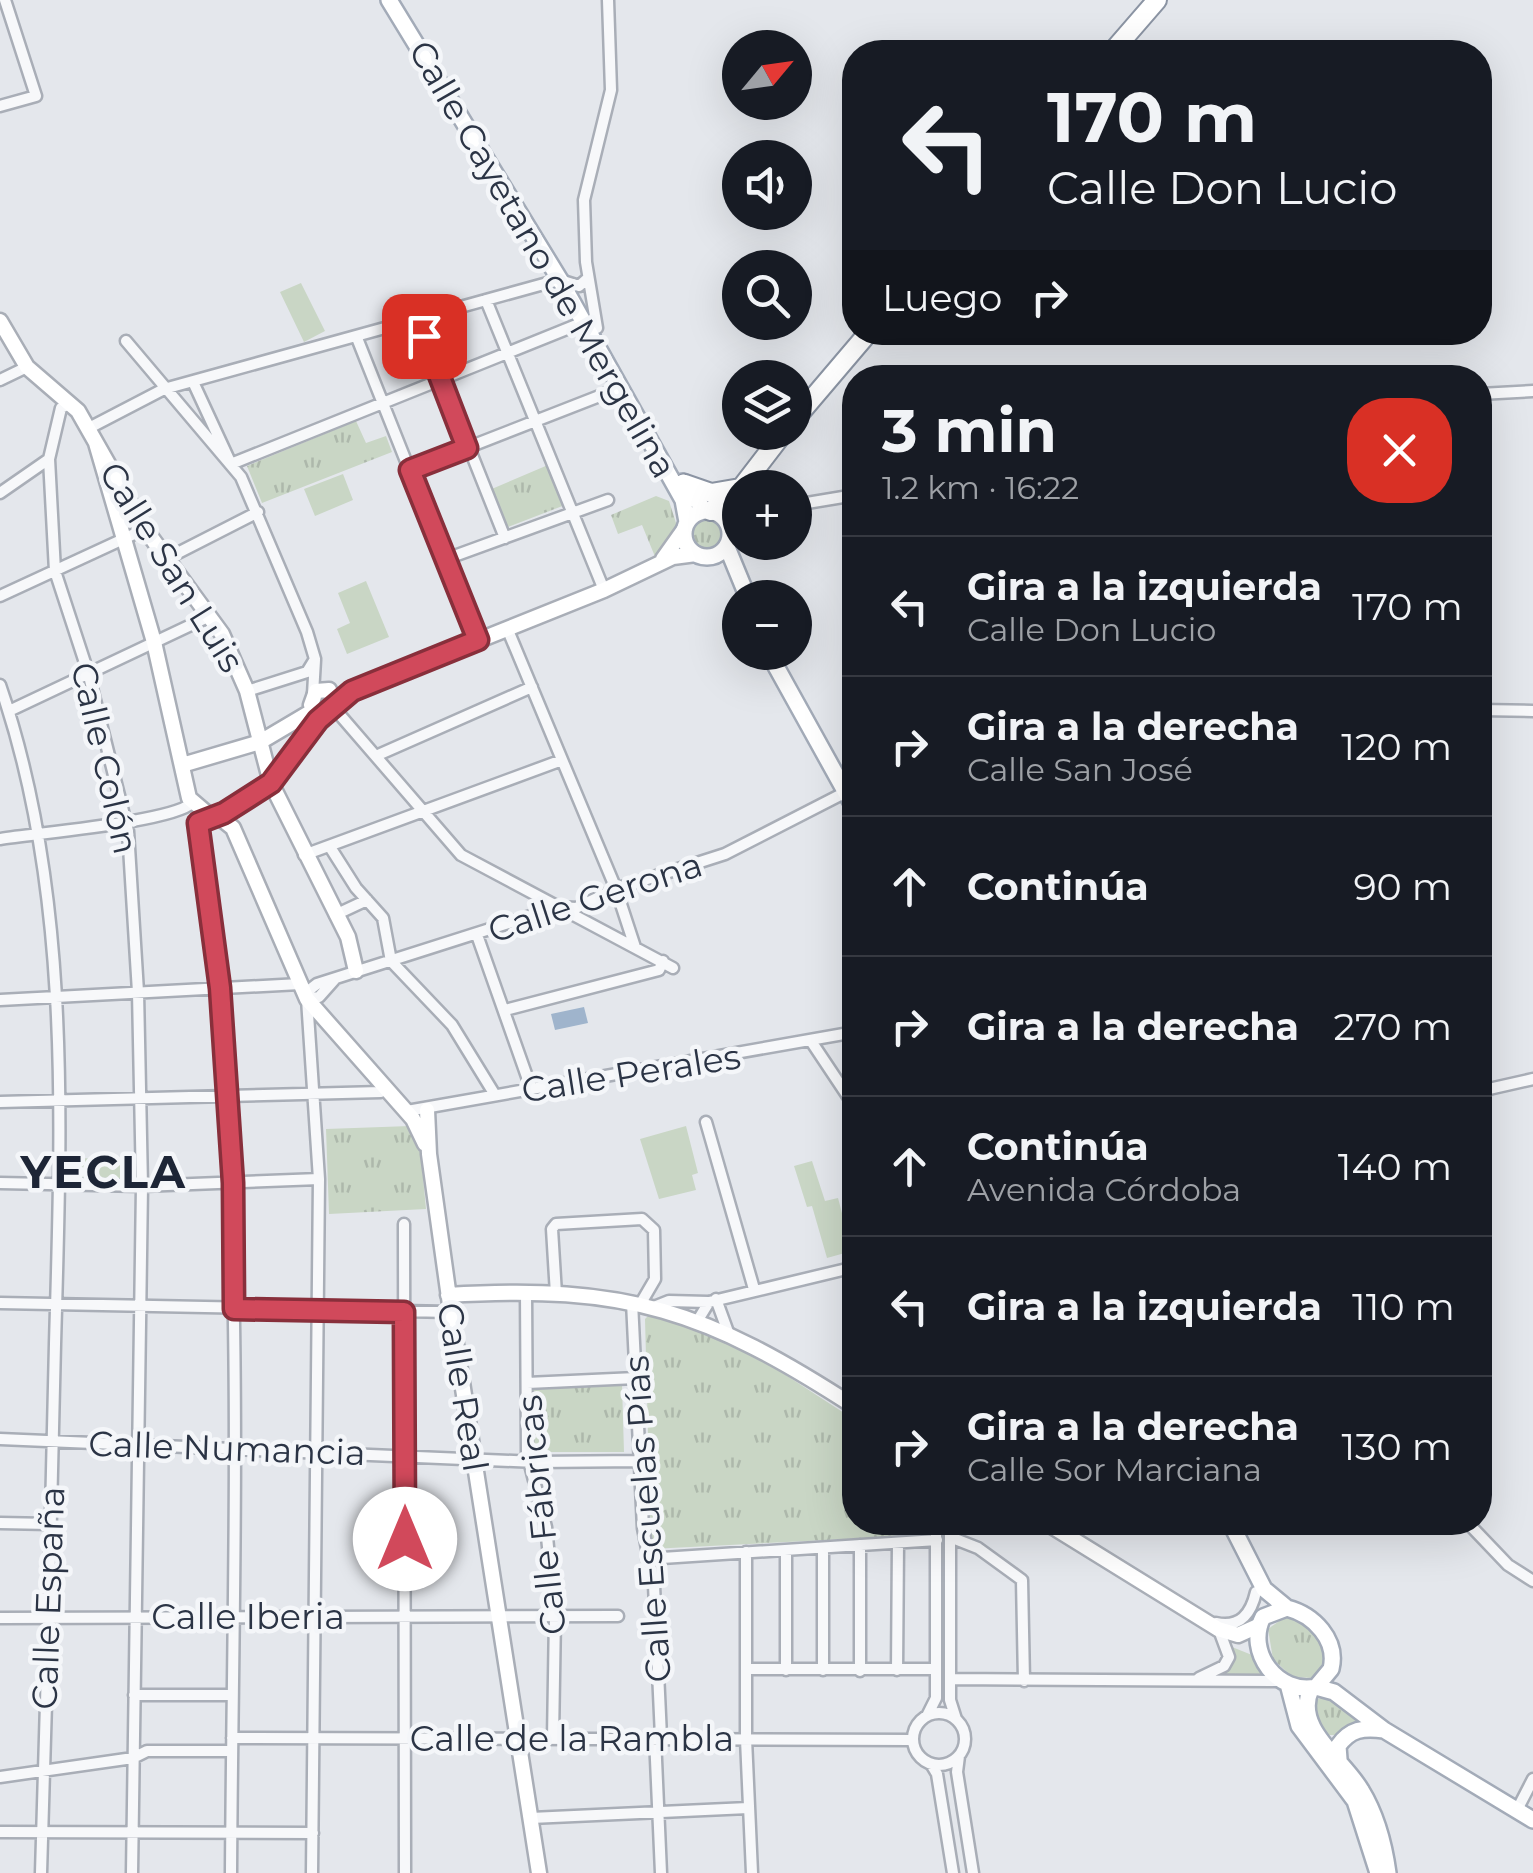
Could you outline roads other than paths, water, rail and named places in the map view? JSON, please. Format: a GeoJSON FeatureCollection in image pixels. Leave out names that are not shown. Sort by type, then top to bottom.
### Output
{"type":"FeatureCollection","features":[{"type":"Feature","properties":{"kind":"highway"},"geometry":{"type":"LineString","coordinates":[[1122,40],[1157,0]]}},
{"type":"Feature","properties":{"kind":"highway"},"geometry":{"type":"LineString","coordinates":[[812,399],[859,345]]}},
{"type":"Feature","properties":{"kind":"highway"},"geometry":{"type":"LineString","coordinates":[[754,470],[770,450]]}},
{"type":"Feature","properties":{"kind":"highway"},"geometry":{"type":"LineString","coordinates":[[684,484],[712,493],[722,491]]}},
{"type":"Feature","properties":{"kind":"main road","name":"Calle Cayetano de Mergelina"},"geometry":{"type":"LineString","coordinates":[[389,0],[573,281]]}},
{"type":"Feature","properties":{"kind":"main road","name":"Calle Cayetano de Mergelina"},"geometry":{"type":"LineString","coordinates":[[399,0],[573,281],[620,388],[683,500],[687,544],[726,580]]}},
{"type":"Feature","properties":{"kind":"main road"},"geometry":{"type":"LineString","coordinates":[[0,321],[27,366],[72,402],[92,436],[154,642],[182,765],[187,806],[233,828],[304,992],[407,1111],[429,1154]]}},
{"type":"Feature","properties":{"kind":"main road","name":"Calle Cayetano de Mergelina"},"geometry":{"type":"LineString","coordinates":[[590,325],[684,484],[722,518]]}},
{"type":"Feature","properties":{"kind":"main road","name":"Calle San Luis"},"geometry":{"type":"LineString","coordinates":[[92,436],[144,529],[210,616],[247,692],[271,783],[350,942],[356,972]]}},
{"type":"Feature","properties":{"kind":"main road"},"geometry":{"type":"LineString","coordinates":[[659,563],[686,525],[722,522]]}},
{"type":"Feature","properties":{"kind":"main road"},"geometry":{"type":"LineString","coordinates":[[182,765],[260,742],[323,700],[604,590],[659,563],[702,555],[722,528]]}},
{"type":"Feature","properties":{"kind":"main road"},"geometry":{"type":"LineString","coordinates":[[779,670],[842,773]]}},
{"type":"Feature","properties":{"kind":"main road"},"geometry":{"type":"LineString","coordinates":[[789,670],[842,770]]}},
{"type":"Feature","properties":{"kind":"main road"},"geometry":{"type":"LineString","coordinates":[[214,816],[271,783],[323,700]]}},
{"type":"Feature","properties":{"kind":"main road"},"geometry":{"type":"LineString","coordinates":[[427,1110],[429,1154]]}},
{"type":"Feature","properties":{"kind":"main road","name":"Calle Real"},"geometry":{"type":"LineString","coordinates":[[429,1154],[496,1616],[538,1873]]}},
{"type":"Feature","properties":{"kind":"main road"},"geometry":{"type":"LineString","coordinates":[[448,1294],[556,1294],[643,1303],[728,1332],[842,1400]]}},
{"type":"Feature","properties":{"kind":"main road"},"geometry":{"type":"LineString","coordinates":[[1067,1535],[1260,1652],[1285,1683],[1298,1726],[1355,1801],[1378,1873]]}},
{"type":"Feature","properties":{"kind":"main road"},"geometry":{"type":"LineString","coordinates":[[1227,1535],[1256,1592],[1260,1652]]}},
{"type":"Feature","properties":{"kind":"main road"},"geometry":{"type":"LineString","coordinates":[[1237,1535],[1264,1589],[1287,1608],[1310,1618],[1324,1634],[1332,1652],[1331,1670],[1346,1700]]}},
{"type":"Feature","properties":{"kind":"main road"},"geometry":{"type":"LineString","coordinates":[[1218,1629],[1238,1635],[1287,1608]]}},
{"type":"Feature","properties":{"kind":"main road"},"geometry":{"type":"LineString","coordinates":[[1331,1670],[1313,1688],[1306,1704],[1312,1726],[1370,1807],[1388,1873]]}},
{"type":"Feature","properties":{"kind":"main road"},"geometry":{"type":"LineString","coordinates":[[1285,1683],[1346,1700],[1384,1730],[1533,1820]]}},
{"type":"Feature","properties":{"kind":"main road"},"geometry":{"type":"LineString","coordinates":[[1339,1759],[1338,1746],[1347,1735],[1358,1729],[1384,1730]]}},
{"type":"Feature","properties":{"kind":"street"},"geometry":{"type":"LineString","coordinates":[[0,106],[36,96],[5,0]]}},
{"type":"Feature","properties":{"kind":"street"},"geometry":{"type":"LineString","coordinates":[[231,464],[590,325],[573,281],[584,200],[611,90],[608,0]]}},
{"type":"Feature","properties":{"kind":"street"},"geometry":{"type":"LineString","coordinates":[[92,436],[164,389],[194,384],[486,300],[573,281]]}},
{"type":"Feature","properties":{"kind":"street"},"geometry":{"type":"LineString","coordinates":[[486,300],[604,590]]}},
{"type":"Feature","properties":{"kind":"street"},"geometry":{"type":"LineString","coordinates":[[418,319],[505,538]]}},
{"type":"Feature","properties":{"kind":"street"},"geometry":{"type":"LineString","coordinates":[[357,338],[478,640]]}},
{"type":"Feature","properties":{"kind":"street"},"geometry":{"type":"LineString","coordinates":[[126,341],[231,464]]}},
{"type":"Feature","properties":{"kind":"street"},"geometry":{"type":"LineString","coordinates":[[0,380],[27,366]]}},
{"type":"Feature","properties":{"kind":"street"},"geometry":{"type":"LineString","coordinates":[[194,384],[258,512],[314,659],[323,700]]}},
{"type":"Feature","properties":{"kind":"street"},"geometry":{"type":"LineString","coordinates":[[50,387],[59,416]]}},
{"type":"Feature","properties":{"kind":"street"},"geometry":{"type":"LineString","coordinates":[[410,470],[620,388]]}},
{"type":"Feature","properties":{"kind":"street"},"geometry":{"type":"LineString","coordinates":[[1492,393],[1533,391]]}},
{"type":"Feature","properties":{"kind":"street"},"geometry":{"type":"LineString","coordinates":[[59,416],[62,408],[72,402]]}},
{"type":"Feature","properties":{"kind":"street","name":"Calle Colón"},"geometry":{"type":"LineString","coordinates":[[59,416],[50,459],[55,571],[88,672],[126,820],[138,992],[142,1186],[132,1873]]}},
{"type":"Feature","properties":{"kind":"street"},"geometry":{"type":"LineString","coordinates":[[0,493],[50,459]]}},
{"type":"Feature","properties":{"kind":"street"},"geometry":{"type":"LineString","coordinates":[[812,502],[842,498]]}},
{"type":"Feature","properties":{"kind":"street"},"geometry":{"type":"LineString","coordinates":[[446,560],[608,500]]}},
{"type":"Feature","properties":{"kind":"street"},"geometry":{"type":"LineString","coordinates":[[166,560],[258,512]]}},
{"type":"Feature","properties":{"kind":"street"},"geometry":{"type":"LineString","coordinates":[[0,596],[144,529]]}},
{"type":"Feature","properties":{"kind":"street"},"geometry":{"type":"LineString","coordinates":[[7,718],[88,672],[210,616]]}},
{"type":"Feature","properties":{"kind":"street"},"geometry":{"type":"LineString","coordinates":[[508,628],[616,888],[635,947]]}},
{"type":"Feature","properties":{"kind":"street"},"geometry":{"type":"LineString","coordinates":[[247,692],[297,677],[310,669],[314,659]]}},
{"type":"Feature","properties":{"kind":"street"},"geometry":{"type":"LineString","coordinates":[[297,677],[358,731],[461,855],[668,964],[659,970],[504,1010]]}},
{"type":"Feature","properties":{"kind":"street","name":"Calle España"},"geometry":{"type":"LineString","coordinates":[[0,684],[39,833],[54,998],[58,1186],[41,1873]]}},
{"type":"Feature","properties":{"kind":"street"},"geometry":{"type":"LineString","coordinates":[[378,755],[532,687]]}},
{"type":"Feature","properties":{"kind":"street"},"geometry":{"type":"LineString","coordinates":[[355,689],[350,708],[358,731]]}},
{"type":"Feature","properties":{"kind":"street"},"geometry":{"type":"LineString","coordinates":[[1492,710],[1533,711]]}},
{"type":"Feature","properties":{"kind":"street"},"geometry":{"type":"LineString","coordinates":[[304,855],[562,760]]}},
{"type":"Feature","properties":{"kind":"street","name":"Calle Gerona"},"geometry":{"type":"LineString","coordinates":[[304,992],[316,984],[559,907],[576,908],[616,888],[725,854],[842,794]]}},
{"type":"Feature","properties":{"kind":"street"},"geometry":{"type":"LineString","coordinates":[[0,839],[126,820],[187,806],[198,828],[220,988],[233,1183],[231,1873]]}},
{"type":"Feature","properties":{"kind":"street"},"geometry":{"type":"LineString","coordinates":[[198,828],[200,820],[214,816]]}},
{"type":"Feature","properties":{"kind":"street"},"geometry":{"type":"LineString","coordinates":[[330,846],[384,922],[391,961],[452,1025],[474,1054],[494,1095]]}},
{"type":"Feature","properties":{"kind":"street"},"geometry":{"type":"LineString","coordinates":[[335,915],[367,900]]}},
{"type":"Feature","properties":{"kind":"street"},"geometry":{"type":"LineString","coordinates":[[477,936],[531,1088]]}},
{"type":"Feature","properties":{"kind":"street"},"geometry":{"type":"LineString","coordinates":[[0,1000],[220,988],[304,992],[319,1179],[312,1873]]}},
{"type":"Feature","properties":{"kind":"street","name":"Calle Perales"},"geometry":{"type":"LineString","coordinates":[[407,1111],[842,1035]]}},
{"type":"Feature","properties":{"kind":"street"},"geometry":{"type":"LineString","coordinates":[[811,1041],[842,1088]]}},
{"type":"Feature","properties":{"kind":"street"},"geometry":{"type":"LineString","coordinates":[[1492,1088],[1533,1079]]}},
{"type":"Feature","properties":{"kind":"street"},"geometry":{"type":"LineString","coordinates":[[0,1102],[382,1092],[385,1088]]}},
{"type":"Feature","properties":{"kind":"street"},"geometry":{"type":"LineString","coordinates":[[706,1122],[754,1289]]}},
{"type":"Feature","properties":{"kind":"street"},"geometry":{"type":"LineString","coordinates":[[0,1183],[142,1186],[319,1179]]}},
{"type":"Feature","properties":{"kind":"street","name":"Calle Escuelas Pías"},"geometry":{"type":"LineString","coordinates":[[556,1294],[552,1229],[556,1224],[642,1219],[654,1230],[656,1274],[643,1303],[636,1378],[647,1558],[654,1585],[661,1873]]}},
{"type":"Feature","properties":{"kind":"street"},"geometry":{"type":"LineString","coordinates":[[404,1224],[406,1873]]}},
{"type":"Feature","properties":{"kind":"street"},"geometry":{"type":"LineString","coordinates":[[643,1303],[713,1301],[842,1270]]}},
{"type":"Feature","properties":{"kind":"street","name":"Calle Fábricas"},"geometry":{"type":"LineString","coordinates":[[526,1293],[528,1459],[546,1527],[555,1616],[554,1738]]}},
{"type":"Feature","properties":{"kind":"street"},"geometry":{"type":"LineString","coordinates":[[698,1320],[713,1301]]}},
{"type":"Feature","properties":{"kind":"street"},"geometry":{"type":"LineString","coordinates":[[713,1301],[728,1332]]}},
{"type":"Feature","properties":{"kind":"street"},"geometry":{"type":"LineString","coordinates":[[0,1302],[451,1312]]}},
{"type":"Feature","properties":{"kind":"street"},"geometry":{"type":"LineString","coordinates":[[526,1382],[636,1378]]}},
{"type":"Feature","properties":{"kind":"street","name":"Calle Numancia"},"geometry":{"type":"LineString","coordinates":[[0,1440],[640,1461]]}},
{"type":"Feature","properties":{"kind":"street"},"geometry":{"type":"LineString","coordinates":[[0,1523],[50,1524]]}},
{"type":"Feature","properties":{"kind":"street"},"geometry":{"type":"LineString","coordinates":[[937,1535],[936,1698],[916,1726],[913,1740],[918,1754],[937,1774],[952,1873]]}},
{"type":"Feature","properties":{"kind":"street"},"geometry":{"type":"LineString","coordinates":[[1479,1535],[1508,1565],[1533,1581]]}},
{"type":"Feature","properties":{"kind":"street"},"geometry":{"type":"LineString","coordinates":[[972,1873],[956,1772],[965,1741],[956,1719],[950,1679],[950,1537],[978,1548],[1022,1580],[1024,1681]]}},
{"type":"Feature","properties":{"kind":"street"},"geometry":{"type":"LineString","coordinates":[[647,1558],[937,1540]]}},
{"type":"Feature","properties":{"kind":"street"},"geometry":{"type":"LineString","coordinates":[[897,1670],[898,1543]]}},
{"type":"Feature","properties":{"kind":"street"},"geometry":{"type":"LineString","coordinates":[[860,1545],[860,1671]]}},
{"type":"Feature","properties":{"kind":"street"},"geometry":{"type":"LineString","coordinates":[[823,1548],[823,1670]]}},
{"type":"Feature","properties":{"kind":"street"},"geometry":{"type":"LineString","coordinates":[[786,1550],[786,1670]]}},
{"type":"Feature","properties":{"kind":"street"},"geometry":{"type":"LineString","coordinates":[[746,1552],[746,1739],[752,1873]]}},
{"type":"Feature","properties":{"kind":"street"},"geometry":{"type":"LineString","coordinates":[[1202,1620],[1226,1625],[1240,1621],[1249,1613],[1256,1592]]}},
{"type":"Feature","properties":{"kind":"street","name":"Calle Iberia"},"geometry":{"type":"LineString","coordinates":[[0,1618],[618,1616]]}},
{"type":"Feature","properties":{"kind":"street"},"geometry":{"type":"LineString","coordinates":[[1194,1680],[1228,1661],[1227,1643],[1218,1629]]}},
{"type":"Feature","properties":{"kind":"street"},"geometry":{"type":"LineString","coordinates":[[746,1669],[936,1669]]}},
{"type":"Feature","properties":{"kind":"street"},"geometry":{"type":"LineString","coordinates":[[950,1679],[1285,1683]]}},
{"type":"Feature","properties":{"kind":"street"},"geometry":{"type":"LineString","coordinates":[[134,1695],[232,1696]]}},
{"type":"Feature","properties":{"kind":"street"},"geometry":{"type":"LineString","coordinates":[[926,1716],[942,1713],[956,1719]]}},
{"type":"Feature","properties":{"kind":"street","name":"Calle de la Rambla"},"geometry":{"type":"LineString","coordinates":[[232,1738],[913,1740]]}},
{"type":"Feature","properties":{"kind":"street"},"geometry":{"type":"LineString","coordinates":[[0,1778],[133,1758],[147,1751],[232,1751]]}},
{"type":"Feature","properties":{"kind":"street"},"geometry":{"type":"LineString","coordinates":[[931,1764],[946,1764],[959,1756]]}},
{"type":"Feature","properties":{"kind":"street"},"geometry":{"type":"LineString","coordinates":[[1517,1810],[1533,1779]]}},
{"type":"Feature","properties":{"kind":"street"},"geometry":{"type":"LineString","coordinates":[[531,1818],[748,1808]]}},
{"type":"Feature","properties":{"kind":"street"},"geometry":{"type":"LineString","coordinates":[[0,1832],[312,1833]]}},
{"type":"Feature","properties":{"kind":"street"},"geometry":{"type":"LineString","coordinates":[[949,1850],[968,1848]]}},
{"type":"Feature","properties":{"kind":"water"},"geometry":{"type":"Polygon","coordinates":[[[584,1007],[588,1023],[555,1030],[551,1014],[584,1007]]]}},
{"type":"Feature","properties":{"kind":"district","name":"YECLA"},"geometry":{"type":"Point","coordinates":[104,1171]}}]}
